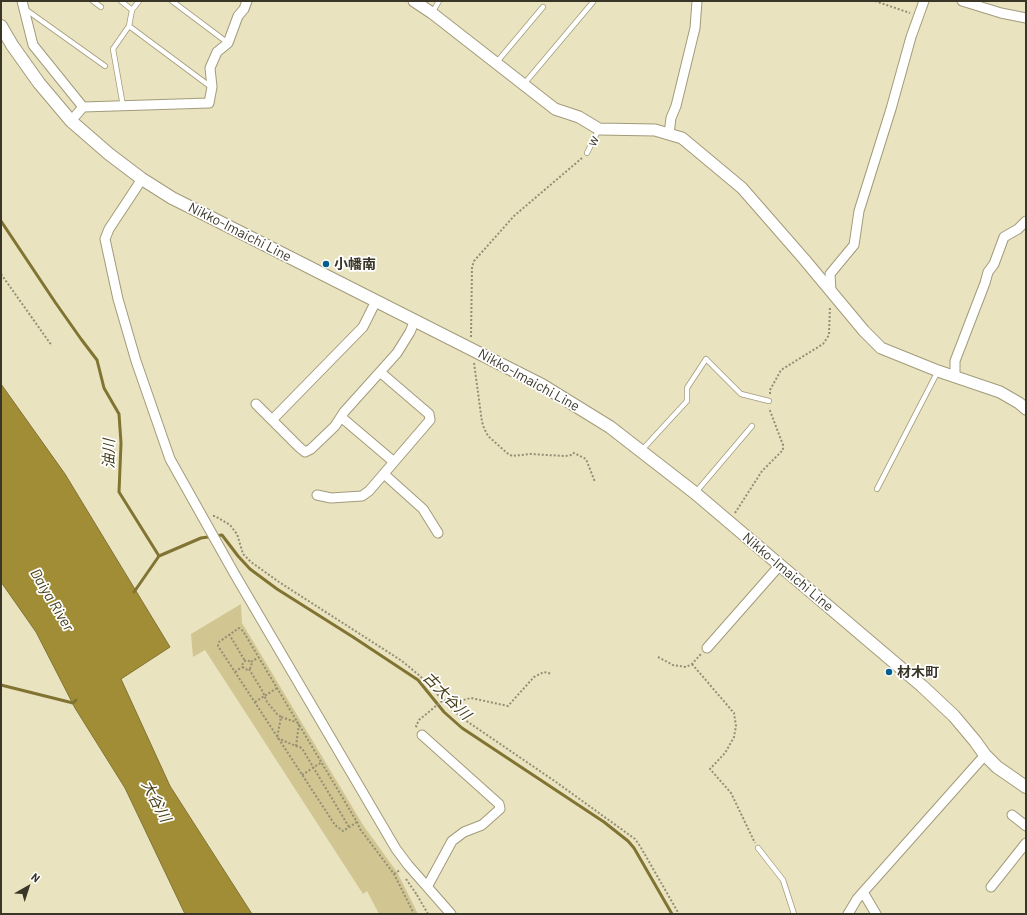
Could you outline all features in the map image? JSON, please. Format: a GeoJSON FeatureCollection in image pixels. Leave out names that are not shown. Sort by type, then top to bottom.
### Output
{"type":"FeatureCollection","features":[{"type":"Feature","properties":{"kind":"main road","name":"Nikko-Imaichi Line"},"geometry":{"type":"LineString","coordinates":[[1,26],[12,45],[71,121],[109,154],[142,179],[172,198],[201,213],[549,389],[610,427],[642,450],[730,522],[922,686],[954,716],[985,755],[997,767],[1026,787]]}},
{"type":"Feature","properties":{"kind":"street"},"geometry":{"type":"LineString","coordinates":[[71,121],[84,107],[209,103],[212,87],[210,68],[217,52],[228,42],[238,16],[244,9],[247,1]]}},
{"type":"Feature","properties":{"kind":"street"},"geometry":{"type":"LineString","coordinates":[[414,1],[432,12],[555,109],[579,117],[599,129],[655,130],[682,138],[742,188],[864,331],[881,348],[938,371],[1000,392],[1026,409]]}},
{"type":"Feature","properties":{"kind":"street"},"geometry":{"type":"LineString","coordinates":[[668,134],[695,28],[697,1]]}},
{"type":"Feature","properties":{"kind":"street"},"geometry":{"type":"LineString","coordinates":[[831,292],[830,274],[854,245],[859,211],[891,109],[911,37],[924,1]]}},
{"type":"Feature","properties":{"kind":"street"},"geometry":{"type":"LineString","coordinates":[[962,1],[1001,14],[1026,18]]}},
{"type":"Feature","properties":{"kind":"street"},"geometry":{"type":"LineString","coordinates":[[23,5],[33,45],[84,107]]}},
{"type":"Feature","properties":{"kind":"street"},"geometry":{"type":"LineString","coordinates":[[142,179],[109,229],[105,239],[118,299],[133,353],[170,459],[206,524],[396,848],[408,865],[451,914]]}},
{"type":"Feature","properties":{"kind":"street"},"geometry":{"type":"LineString","coordinates":[[955,377],[955,361],[988,272],[994,264],[1004,237],[1018,229],[1026,221]]}},
{"type":"Feature","properties":{"kind":"street"},"geometry":{"type":"LineString","coordinates":[[272,420],[363,327],[376,301]]}},
{"type":"Feature","properties":{"kind":"street"},"geometry":{"type":"LineString","coordinates":[[256,404],[305,452],[311,449],[330,430],[397,353],[410,332],[415,320]]}},
{"type":"Feature","properties":{"kind":"street"},"geometry":{"type":"LineString","coordinates":[[318,495],[331,498],[362,496],[368,492],[430,420],[429,414],[380,372]]}},
{"type":"Feature","properties":{"kind":"street"},"geometry":{"type":"LineString","coordinates":[[341,417],[394,462]]}},
{"type":"Feature","properties":{"kind":"street"},"geometry":{"type":"LineString","coordinates":[[384,474],[423,509],[438,533]]}},
{"type":"Feature","properties":{"kind":"street"},"geometry":{"type":"LineString","coordinates":[[707,648],[780,565]]}},
{"type":"Feature","properties":{"kind":"street"},"geometry":{"type":"LineString","coordinates":[[422,734],[499,804],[500,809],[482,824],[464,832],[452,841],[427,887]]}},
{"type":"Feature","properties":{"kind":"street"},"geometry":{"type":"LineString","coordinates":[[848,914],[863,892],[985,755]]}},
{"type":"Feature","properties":{"kind":"street"},"geometry":{"type":"LineString","coordinates":[[1012,815],[1026,826]]}},
{"type":"Feature","properties":{"kind":"street"},"geometry":{"type":"LineString","coordinates":[[991,887],[1026,843]]}},
{"type":"Feature","properties":{"kind":"street"},"geometry":{"type":"LineString","coordinates":[[863,892],[876,914]]}},
{"type":"Feature","properties":{"kind":"lane"},"geometry":{"type":"LineString","coordinates":[[93,1],[101,7]]}},
{"type":"Feature","properties":{"kind":"lane"},"geometry":{"type":"LineString","coordinates":[[121,1],[132,10]]}},
{"type":"Feature","properties":{"kind":"lane"},"geometry":{"type":"LineString","coordinates":[[123,106],[113,49],[129,26],[132,10],[139,1]]}},
{"type":"Feature","properties":{"kind":"lane"},"geometry":{"type":"LineString","coordinates":[[172,1],[228,42]]}},
{"type":"Feature","properties":{"kind":"lane"},"geometry":{"type":"LineString","coordinates":[[432,12],[439,1]]}},
{"type":"Feature","properties":{"kind":"lane"},"geometry":{"type":"LineString","coordinates":[[524,84],[592,2]]}},
{"type":"Feature","properties":{"kind":"lane"},"geometry":{"type":"LineString","coordinates":[[23,5],[104,66]]}},
{"type":"Feature","properties":{"kind":"lane"},"geometry":{"type":"LineString","coordinates":[[496,63],[543,7]]}},
{"type":"Feature","properties":{"kind":"lane"},"geometry":{"type":"LineString","coordinates":[[129,26],[212,87]]}},
{"type":"Feature","properties":{"kind":"lane","name":"w"},"geometry":{"type":"LineString","coordinates":[[587,153],[599,129]]}},
{"type":"Feature","properties":{"kind":"lane"},"geometry":{"type":"LineString","coordinates":[[642,450],[687,401],[687,388],[706,359],[741,394],[769,401]]}},
{"type":"Feature","properties":{"kind":"lane"},"geometry":{"type":"LineString","coordinates":[[877,489],[938,371]]}},
{"type":"Feature","properties":{"kind":"lane"},"geometry":{"type":"LineString","coordinates":[[695,493],[752,426]]}},
{"type":"Feature","properties":{"kind":"lane"},"geometry":{"type":"LineString","coordinates":[[758,848],[782,880],[794,914]]}},
{"type":"Feature","properties":{"kind":"path"},"geometry":{"type":"LineString","coordinates":[[875,1],[919,16]]}},
{"type":"Feature","properties":{"kind":"path"},"geometry":{"type":"LineString","coordinates":[[471,315],[472,267],[474,261],[518,212],[587,153]]}},
{"type":"Feature","properties":{"kind":"path"},"geometry":{"type":"LineString","coordinates":[[1,274],[52,346]]}},
{"type":"Feature","properties":{"kind":"path"},"geometry":{"type":"LineString","coordinates":[[730,522],[762,471],[783,450],[783,445],[769,406],[770,390],[781,370],[823,344],[829,335],[831,292]]}},
{"type":"Feature","properties":{"kind":"path"},"geometry":{"type":"LineString","coordinates":[[476,386],[484,428],[488,436],[507,453],[512,456],[530,454],[556,456],[574,453],[586,459],[595,482]]}},
{"type":"Feature","properties":{"kind":"path"},"geometry":{"type":"LineString","coordinates":[[206,524],[215,516],[230,525],[237,534],[243,554],[252,562],[279,582],[402,662],[420,676],[453,711],[556,782],[634,839],[640,846],[679,914]]}},
{"type":"Feature","properties":{"kind":"path"},"geometry":{"type":"LineString","coordinates":[[358,822],[343,831],[335,825],[218,646],[219,642],[239,628],[244,631],[358,822],[360,829],[394,874],[414,914]]}},
{"type":"Feature","properties":{"kind":"path"},"geometry":{"type":"LineString","coordinates":[[230,634],[245,660],[251,662]]}},
{"type":"Feature","properties":{"kind":"path"},"geometry":{"type":"LineString","coordinates":[[658,657],[673,665],[686,667],[692,664],[707,648]]}},
{"type":"Feature","properties":{"kind":"path"},"geometry":{"type":"LineString","coordinates":[[249,669],[251,662],[259,657]]}},
{"type":"Feature","properties":{"kind":"path"},"geometry":{"type":"LineString","coordinates":[[234,672],[242,667],[245,660]]}},
{"type":"Feature","properties":{"kind":"path"},"geometry":{"type":"LineString","coordinates":[[692,664],[734,713],[736,726],[734,737],[724,753],[710,770],[731,793],[758,848]]}},
{"type":"Feature","properties":{"kind":"path"},"geometry":{"type":"LineString","coordinates":[[242,667],[246,670],[249,669]]}},
{"type":"Feature","properties":{"kind":"path"},"geometry":{"type":"LineString","coordinates":[[249,669],[268,702],[277,714],[281,717],[299,723]]}},
{"type":"Feature","properties":{"kind":"path"},"geometry":{"type":"LineString","coordinates":[[422,734],[416,726],[419,720],[443,700],[463,700],[471,698],[508,706],[534,677],[544,672],[552,674]]}},
{"type":"Feature","properties":{"kind":"path"},"geometry":{"type":"LineString","coordinates":[[254,702],[277,688]]}},
{"type":"Feature","properties":{"kind":"path"},"geometry":{"type":"LineString","coordinates":[[277,738],[281,717]]}},
{"type":"Feature","properties":{"kind":"path"},"geometry":{"type":"LineString","coordinates":[[296,746],[299,723]]}},
{"type":"Feature","properties":{"kind":"path"},"geometry":{"type":"LineString","coordinates":[[277,738],[303,750],[349,827]]}},
{"type":"Feature","properties":{"kind":"path"},"geometry":{"type":"LineString","coordinates":[[302,775],[322,762]]}},
{"type":"Feature","properties":{"kind":"path"},"geometry":{"type":"LineString","coordinates":[[394,874],[400,870]]}},
{"type":"Feature","properties":{"kind":"path"},"geometry":{"type":"LineString","coordinates":[[427,887],[417,895],[428,914]]}},
{"type":"Feature","properties":{"kind":"shaded area"},"geometry":{"type":"Polygon","coordinates":[[[241,604],[242,623],[363,825],[397,872],[418,914],[379,914],[367,891],[363,894],[205,650],[193,657],[191,634],[241,604]]]}},
{"type":"Feature","properties":{"kind":"water"},"geometry":{"type":"Polygon","coordinates":[[[1,384],[65,474],[170,647],[121,679],[170,786],[252,914],[185,914],[125,788],[75,708],[36,632],[1,582],[1,384]]]}},
{"type":"Feature","properties":{"kind":"waterway","name":"油川"},"geometry":{"type":"LineString","coordinates":[[1,221],[55,302],[97,360],[104,388],[119,414],[121,443],[119,492],[159,556]]}},
{"type":"Feature","properties":{"kind":"waterway","name":"古大谷川"},"geometry":{"type":"LineString","coordinates":[[159,556],[201,538],[222,535],[250,569],[277,589],[418,680],[444,712],[462,728],[604,822],[628,841],[634,848],[672,914]]}},
{"type":"Feature","properties":{"kind":"waterway","name":"油川"},"geometry":{"type":"LineString","coordinates":[[134,592],[159,556]]}},
{"type":"Feature","properties":{"kind":"waterway"},"geometry":{"type":"LineString","coordinates":[[1,685],[73,703],[76,700]]}},
{"type":"Feature","properties":{"kind":"place","name":"小幡南"},"geometry":{"type":"Point","coordinates":[326,264]}},
{"type":"Feature","properties":{"kind":"place","name":"材木町"},"geometry":{"type":"Point","coordinates":[889,672]}},
{"type":"Feature","properties":{"kind":"water label","name":"Daiya River"},"geometry":{"type":"Point","coordinates":[52,600]}},
{"type":"Feature","properties":{"kind":"water label","name":"大谷川"},"geometry":{"type":"Point","coordinates":[156,801]}}]}
